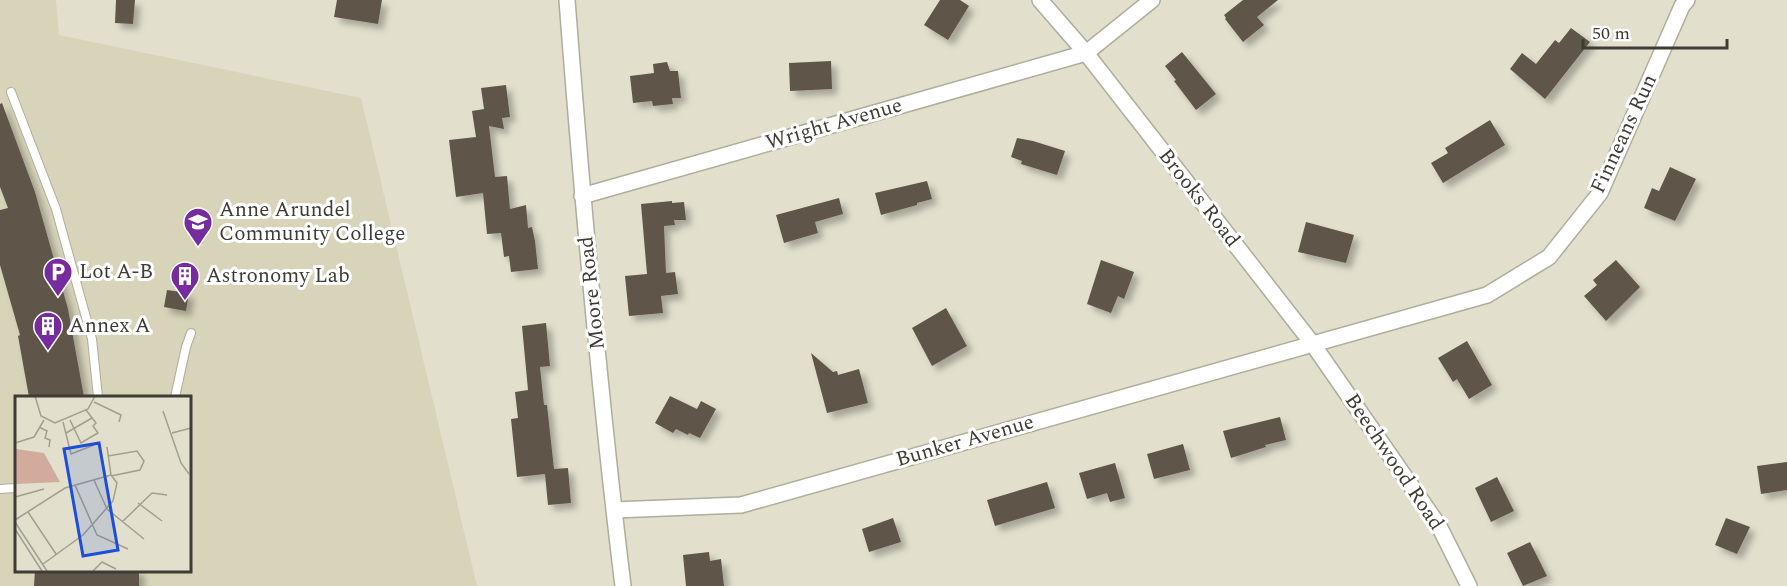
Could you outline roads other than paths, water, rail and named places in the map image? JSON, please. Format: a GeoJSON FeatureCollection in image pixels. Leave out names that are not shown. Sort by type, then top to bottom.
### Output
{"type":"FeatureCollection","features":[{"type":"Feature","properties":{"kind":"street","name":"Moore Road"},"geometry":{"type":"LineString","coordinates":[[567,0],[582,196],[623,586]]}},
{"type":"Feature","properties":{"kind":"street","name":"Brooks Road"},"geometry":{"type":"LineString","coordinates":[[1040,0],[1086,53],[1312,343]]}},
{"type":"Feature","properties":{"kind":"street"},"geometry":{"type":"LineString","coordinates":[[1086,53],[1152,0]]}},
{"type":"Feature","properties":{"kind":"street","name":"Finneans Run"},"geometry":{"type":"LineString","coordinates":[[1312,343],[1486,295],[1548,256],[1600,193],[1682,6],[1687,0]]}},
{"type":"Feature","properties":{"kind":"street","name":"Wright Avenue"},"geometry":{"type":"LineString","coordinates":[[582,196],[1086,53]]}},
{"type":"Feature","properties":{"kind":"street","name":"Bunker Avenue"},"geometry":{"type":"LineString","coordinates":[[614,510],[741,505],[1312,343]]}},
{"type":"Feature","properties":{"kind":"street","name":"Beechwood Road"},"geometry":{"type":"LineString","coordinates":[[1312,343],[1439,526],[1469,586]]}},
{"type":"Feature","properties":{"kind":"lane"},"geometry":{"type":"LineString","coordinates":[[11,92],[56,209],[92,339],[99,396]]}},
{"type":"Feature","properties":{"kind":"lane"},"geometry":{"type":"LineString","coordinates":[[175,396],[191,333]]}},
{"type":"Feature","properties":{"kind":"lane"},"geometry":{"type":"LineString","coordinates":[[0,489],[15,488]]}},
{"type":"Feature","properties":{"kind":"place","name":"Anne Arundel Community College"},"geometry":{"type":"Point","coordinates":[198,248]}},
{"type":"Feature","properties":{"kind":"place","name":"Lot A-B"},"geometry":{"type":"Point","coordinates":[58,298]}},
{"type":"Feature","properties":{"kind":"place","name":"Astronomy Lab"},"geometry":{"type":"Point","coordinates":[185,302]}},
{"type":"Feature","properties":{"kind":"place","name":"Annex A"},"geometry":{"type":"Point","coordinates":[48,352]}}]}
